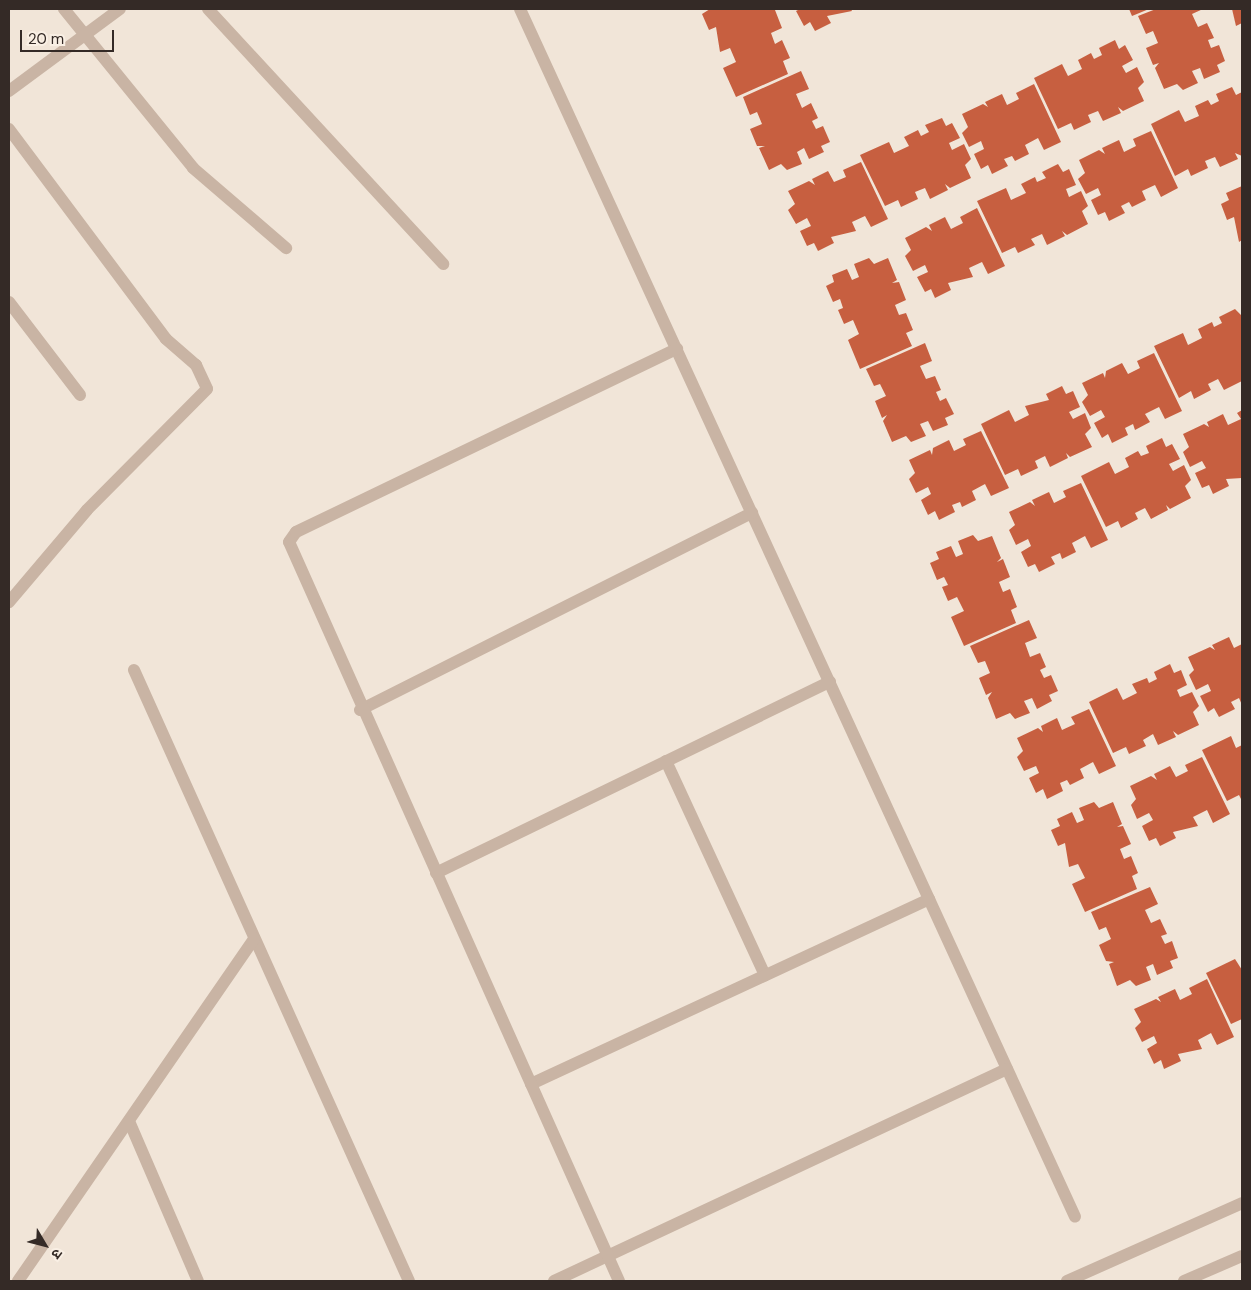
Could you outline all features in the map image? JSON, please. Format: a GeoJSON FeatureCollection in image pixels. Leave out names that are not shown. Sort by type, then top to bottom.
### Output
{"type":"FeatureCollection","features":[{"type":"Feature","properties":{"kind":"street"},"geometry":{"type":"LineString","coordinates":[[64,9],[193,168],[286,248]]}},
{"type":"Feature","properties":{"kind":"street"},"geometry":{"type":"LineString","coordinates":[[9,90],[120,9]]}},
{"type":"Feature","properties":{"kind":"street"},"geometry":{"type":"LineString","coordinates":[[208,9],[443,264]]}},
{"type":"Feature","properties":{"kind":"street"},"geometry":{"type":"LineString","coordinates":[[520,9],[1075,1217]]}},
{"type":"Feature","properties":{"kind":"street"},"geometry":{"type":"LineString","coordinates":[[9,129],[166,339],[196,366],[207,389],[87,510],[9,602]]}},
{"type":"Feature","properties":{"kind":"street"},"geometry":{"type":"LineString","coordinates":[[9,302],[80,395]]}},
{"type":"Feature","properties":{"kind":"street"},"geometry":{"type":"LineString","coordinates":[[619,1281],[436,873],[360,710],[291,549],[292,537],[677,349]]}},
{"type":"Feature","properties":{"kind":"street"},"geometry":{"type":"LineString","coordinates":[[360,710],[752,513]]}},
{"type":"Feature","properties":{"kind":"street"},"geometry":{"type":"LineString","coordinates":[[134,670],[409,1281]]}},
{"type":"Feature","properties":{"kind":"street"},"geometry":{"type":"LineString","coordinates":[[436,873],[830,682]]}},
{"type":"Feature","properties":{"kind":"street"},"geometry":{"type":"LineString","coordinates":[[666,761],[765,975]]}},
{"type":"Feature","properties":{"kind":"street"},"geometry":{"type":"LineString","coordinates":[[531,1084],[929,899]]}},
{"type":"Feature","properties":{"kind":"street"},"geometry":{"type":"LineString","coordinates":[[18,1281],[254,939]]}},
{"type":"Feature","properties":{"kind":"street"},"geometry":{"type":"LineString","coordinates":[[554,1281],[1007,1069]]}},
{"type":"Feature","properties":{"kind":"street"},"geometry":{"type":"LineString","coordinates":[[129,1122],[198,1281]]}},
{"type":"Feature","properties":{"kind":"street"},"geometry":{"type":"LineString","coordinates":[[1067,1281],[1242,1204]]}},
{"type":"Feature","properties":{"kind":"street"},"geometry":{"type":"LineString","coordinates":[[1184,1281],[1242,1256]]}},
{"type":"Feature","properties":{"kind":"building"},"geometry":{"type":"Polygon","coordinates":[[[710,9],[775,10],[782,28],[771,33],[775,44],[782,40],[790,58],[783,61],[788,74],[736,97],[723,68],[736,62],[730,48],[720,52],[716,27],[709,30],[702,14],[710,9]]]}},
{"type":"Feature","properties":{"kind":"building"},"geometry":{"type":"Polygon","coordinates":[[[800,9],[851,9],[852,11],[827,16],[831,23],[815,31],[810,22],[804,26],[796,11],[800,9]]]}},
{"type":"Feature","properties":{"kind":"building"},"geometry":{"type":"Polygon","coordinates":[[[1129,9],[1149,9],[1132,16],[1129,9]]]}},
{"type":"Feature","properties":{"kind":"building"},"geometry":{"type":"Polygon","coordinates":[[[1156,9],[1203,9],[1192,14],[1198,27],[1207,23],[1214,38],[1208,40],[1211,48],[1219,45],[1225,61],[1217,65],[1220,72],[1204,79],[1200,68],[1192,71],[1198,83],[1183,90],[1177,84],[1164,89],[1155,68],[1159,63],[1153,65],[1146,48],[1158,43],[1153,31],[1146,34],[1138,16],[1156,9]]]}},
{"type":"Feature","properties":{"kind":"building"},"geometry":{"type":"Polygon","coordinates":[[[1232,9],[1242,9],[1242,23],[1236,26],[1232,9]]]}},
{"type":"Feature","properties":{"kind":"building"},"geometry":{"type":"Polygon","coordinates":[[[1115,40],[1119,49],[1125,45],[1133,60],[1122,66],[1126,73],[1137,67],[1144,82],[1138,88],[1144,101],[1123,111],[1118,107],[1121,113],[1103,121],[1098,111],[1088,115],[1091,122],[1074,130],[1071,123],[1058,129],[1034,78],[1062,64],[1068,76],[1082,69],[1078,60],[1091,53],[1094,59],[1102,55],[1099,48],[1115,40]]]}},
{"type":"Feature","properties":{"kind":"building"},"geometry":{"type":"Polygon","coordinates":[[[801,71],[809,89],[796,94],[802,108],[811,103],[818,118],[812,121],[816,129],[823,126],[830,142],[821,146],[824,152],[809,159],[804,148],[797,152],[802,164],[787,170],[781,164],[769,170],[759,148],[765,146],[757,146],[750,129],[762,124],[757,112],[750,115],[743,97],[801,71]]]}},
{"type":"Feature","properties":{"kind":"building"},"geometry":{"type":"Polygon","coordinates":[[[1034,84],[1061,142],[1044,150],[1038,138],[1025,145],[1029,154],[1015,161],[1012,156],[1004,159],[1008,166],[992,174],[988,165],[981,169],[974,154],[984,149],[981,141],[969,147],[962,133],[968,127],[962,114],[983,104],[988,107],[985,102],[1002,94],[1007,105],[1019,99],[1016,93],[1034,84]]]}},
{"type":"Feature","properties":{"kind":"building"},"geometry":{"type":"Polygon","coordinates":[[[1232,87],[1236,95],[1242,92],[1242,156],[1235,153],[1238,159],[1220,167],[1215,157],[1205,161],[1208,168],[1191,176],[1188,169],[1175,176],[1151,124],[1179,110],[1185,122],[1199,116],[1195,106],[1208,100],[1211,105],[1219,101],[1216,94],[1232,87]]]}},
{"type":"Feature","properties":{"kind":"building"},"geometry":{"type":"Polygon","coordinates":[[[942,118],[946,126],[952,123],[960,138],[949,143],[952,150],[964,144],[971,159],[965,165],[971,178],[950,188],[945,184],[948,190],[930,199],[925,188],[915,192],[918,199],[901,207],[898,200],[885,206],[860,155],[889,142],[894,153],[909,146],[904,137],[918,130],[921,136],[929,132],[925,125],[942,118]]]}},
{"type":"Feature","properties":{"kind":"building"},"geometry":{"type":"Polygon","coordinates":[[[1151,131],[1178,188],[1161,197],[1155,185],[1142,191],[1146,200],[1132,207],[1129,202],[1121,206],[1125,213],[1109,221],[1105,212],[1098,215],[1091,200],[1101,195],[1098,188],[1086,194],[1078,179],[1085,173],[1079,160],[1099,150],[1105,154],[1102,148],[1119,140],[1124,152],[1136,146],[1133,139],[1151,131]]]}},
{"type":"Feature","properties":{"kind":"building"},"geometry":{"type":"Polygon","coordinates":[[[861,162],[888,219],[871,227],[865,216],[852,222],[856,231],[831,237],[834,243],[818,251],[814,243],[807,246],[800,231],[811,226],[807,218],[796,224],[788,210],[795,204],[788,191],[809,181],[815,185],[812,179],[828,171],[834,182],[846,177],[843,170],[861,162]]]}},
{"type":"Feature","properties":{"kind":"building"},"geometry":{"type":"Polygon","coordinates":[[[1058,164],[1063,172],[1069,169],[1076,185],[1066,189],[1069,197],[1081,191],[1088,206],[1082,211],[1088,224],[1067,235],[1062,231],[1065,236],[1047,245],[1042,234],[1031,239],[1035,245],[1018,253],[1015,247],[1002,253],[977,201],[1006,188],[1011,200],[1026,193],[1021,184],[1035,177],[1037,182],[1046,178],[1042,172],[1058,164]]]}},
{"type":"Feature","properties":{"kind":"building"},"geometry":{"type":"Polygon","coordinates":[[[1242,186],[1242,240],[1239,242],[1234,217],[1227,220],[1221,204],[1229,200],[1226,193],[1242,186]]]}},
{"type":"Feature","properties":{"kind":"building"},"geometry":{"type":"Polygon","coordinates":[[[977,208],[1005,266],[988,274],[982,262],[969,268],[973,277],[948,283],[951,290],[935,298],[931,289],[925,292],[917,277],[928,272],[925,265],[913,271],[905,256],[911,250],[905,238],[926,227],[932,231],[929,225],[945,217],[951,229],[963,223],[960,217],[977,208]]]}},
{"type":"Feature","properties":{"kind":"building"},"geometry":{"type":"Polygon","coordinates":[[[869,258],[874,264],[888,258],[897,280],[892,283],[899,282],[906,300],[895,305],[899,315],[906,313],[913,330],[906,333],[912,346],[860,369],[848,340],[859,334],[853,320],[844,324],[838,310],[843,308],[840,299],[833,302],[826,286],[834,282],[832,275],[847,269],[852,280],[859,277],[854,264],[869,258]]]}},
{"type":"Feature","properties":{"kind":"building"},"geometry":{"type":"Polygon","coordinates":[[[1235,309],[1242,316],[1242,381],[1224,390],[1218,379],[1208,384],[1211,390],[1194,399],[1191,391],[1179,398],[1154,346],[1183,333],[1188,345],[1202,338],[1198,329],[1212,322],[1214,327],[1222,323],[1219,317],[1235,309]]]}},
{"type":"Feature","properties":{"kind":"building"},"geometry":{"type":"Polygon","coordinates":[[[925,343],[932,361],[920,366],[926,379],[935,376],[941,390],[936,392],[940,401],[946,398],[954,414],[945,418],[948,425],[933,431],[928,421],[920,424],[926,436],[911,442],[906,436],[892,442],[883,421],[887,415],[882,418],[875,401],[886,396],[880,384],[874,386],[866,369],[925,343]]]}},
{"type":"Feature","properties":{"kind":"building"},"geometry":{"type":"Polygon","coordinates":[[[1154,353],[1182,411],[1165,419],[1159,407],[1145,414],[1150,422],[1135,430],[1133,424],[1125,428],[1128,435],[1112,443],[1108,434],[1102,438],[1094,423],[1105,417],[1101,410],[1090,416],[1082,402],[1088,395],[1082,383],[1103,373],[1105,378],[1106,371],[1122,363],[1128,374],[1140,368],[1137,361],[1154,353]]]}},
{"type":"Feature","properties":{"kind":"building"},"geometry":{"type":"Polygon","coordinates":[[[1062,386],[1066,394],[1073,391],[1080,407],[1069,412],[1073,419],[1085,413],[1091,428],[1085,434],[1092,447],[1070,457],[1066,453],[1068,458],[1050,467],[1045,456],[1035,461],[1038,468],[1021,476],[1018,469],[1005,475],[981,424],[1009,410],[1015,422],[1029,415],[1025,406],[1049,400],[1046,394],[1062,386]]]}},
{"type":"Feature","properties":{"kind":"building"},"geometry":{"type":"Polygon","coordinates":[[[1242,410],[1242,478],[1226,479],[1229,486],[1213,494],[1209,485],[1202,488],[1195,473],[1206,468],[1202,461],[1190,467],[1183,452],[1189,447],[1183,434],[1204,424],[1209,427],[1207,422],[1223,414],[1228,425],[1241,419],[1237,413],[1242,410]]]}},
{"type":"Feature","properties":{"kind":"building"},"geometry":{"type":"Polygon","coordinates":[[[981,431],[1009,488],[991,496],[985,484],[972,491],[976,500],[962,507],[960,502],[952,505],[955,512],[939,520],[935,511],[928,515],[921,500],[931,494],[928,487],[916,493],[909,479],[915,473],[909,460],[930,450],[932,455],[933,448],[949,440],[954,451],[966,445],[963,439],[981,431]]]}},
{"type":"Feature","properties":{"kind":"building"},"geometry":{"type":"Polygon","coordinates":[[[1162,438],[1166,447],[1172,444],[1180,459],[1169,464],[1173,471],[1184,465],[1191,480],[1185,486],[1191,498],[1170,509],[1166,505],[1168,510],[1151,519],[1145,508],[1135,513],[1138,519],[1121,528],[1118,521],[1106,527],[1081,476],[1109,462],[1115,474],[1129,467],[1125,458],[1138,451],[1141,456],[1149,453],[1146,446],[1162,438]]]}},
{"type":"Feature","properties":{"kind":"building"},"geometry":{"type":"Polygon","coordinates":[[[1081,483],[1108,540],[1091,548],[1085,536],[1072,543],[1076,552],[1062,559],[1060,553],[1051,557],[1055,564],[1039,572],[1035,564],[1028,567],[1021,552],[1031,546],[1028,539],[1016,545],[1009,530],[1015,525],[1009,512],[1030,502],[1035,506],[1032,500],[1049,492],[1054,503],[1066,497],[1063,491],[1081,483]]]}},
{"type":"Feature","properties":{"kind":"building"},"geometry":{"type":"Polygon","coordinates":[[[973,535],[978,541],[992,536],[1001,558],[997,562],[1003,559],[1010,577],[999,582],[1003,592],[1010,589],[1017,607],[1011,610],[1016,623],[964,646],[951,617],[964,611],[957,597],[948,601],[942,587],[948,585],[944,577],[937,580],[930,563],[939,559],[936,552],[951,546],[956,557],[963,554],[958,541],[973,535]]]}},
{"type":"Feature","properties":{"kind":"building"},"geometry":{"type":"Polygon","coordinates":[[[1029,620],[1037,638],[1025,643],[1030,657],[1040,653],[1046,667],[1040,670],[1044,678],[1051,675],[1058,691],[1049,695],[1052,701],[1037,709],[1032,698],[1024,701],[1030,713],[1015,719],[1010,713],[996,719],[988,698],[992,692],[986,695],[979,678],[990,673],[985,661],[978,663],[970,646],[1029,620]]]}},
{"type":"Feature","properties":{"kind":"building"},"geometry":{"type":"Polygon","coordinates":[[[1229,637],[1234,648],[1242,644],[1242,705],[1239,698],[1231,702],[1235,709],[1219,717],[1214,708],[1208,712],[1200,696],[1211,691],[1208,684],[1196,690],[1189,675],[1194,670],[1188,657],[1210,647],[1215,650],[1212,645],[1229,637]]]}},
{"type":"Feature","properties":{"kind":"building"},"geometry":{"type":"Polygon","coordinates":[[[1170,664],[1174,673],[1181,670],[1187,685],[1177,690],[1180,697],[1192,692],[1199,706],[1193,712],[1199,725],[1178,735],[1173,731],[1176,737],[1158,745],[1153,734],[1143,740],[1146,746],[1129,754],[1126,747],[1113,753],[1089,702],[1117,688],[1123,700],[1137,693],[1132,684],[1147,678],[1149,683],[1157,679],[1154,672],[1170,664]]]}},
{"type":"Feature","properties":{"kind":"building"},"geometry":{"type":"Polygon","coordinates":[[[1089,709],[1116,766],[1099,774],[1093,762],[1080,769],[1084,778],[1070,785],[1067,780],[1060,783],[1063,791],[1047,799],[1043,789],[1036,793],[1029,778],[1039,773],[1036,766],[1024,771],[1017,757],[1023,751],[1017,738],[1038,728],[1043,732],[1041,726],[1057,718],[1062,730],[1075,724],[1071,717],[1089,709]]]}},
{"type":"Feature","properties":{"kind":"building"},"geometry":{"type":"Polygon","coordinates":[[[1231,736],[1236,748],[1242,745],[1242,801],[1239,795],[1227,801],[1202,750],[1231,736]]]}},
{"type":"Feature","properties":{"kind":"building"},"geometry":{"type":"Polygon","coordinates":[[[1202,757],[1230,814],[1213,823],[1207,810],[1193,817],[1198,826],[1173,832],[1176,838],[1160,846],[1156,838],[1149,841],[1142,826],[1153,820],[1149,813],[1137,819],[1131,805],[1136,799],[1130,786],[1151,776],[1157,780],[1154,774],[1170,766],[1176,777],[1188,771],[1185,765],[1202,757]]]}},
{"type":"Feature","properties":{"kind":"building"},"geometry":{"type":"Polygon","coordinates":[[[1094,802],[1099,808],[1113,802],[1122,824],[1117,827],[1123,826],[1131,844],[1120,849],[1124,859],[1131,856],[1138,873],[1132,876],[1137,889],[1085,912],[1072,884],[1085,878],[1078,864],[1069,867],[1065,843],[1058,846],[1051,830],[1060,826],[1057,819],[1072,812],[1077,823],[1084,820],[1079,808],[1094,802]]]}},
{"type":"Feature","properties":{"kind":"building"},"geometry":{"type":"Polygon","coordinates":[[[1150,887],[1158,904],[1145,910],[1151,923],[1160,919],[1167,934],[1161,936],[1165,944],[1172,941],[1178,958],[1170,961],[1173,968],[1157,975],[1153,964],[1146,967],[1151,980],[1136,986],[1130,980],[1117,986],[1109,964],[1114,962],[1106,961],[1099,945],[1111,939],[1106,927],[1099,930],[1091,912],[1150,887]]]}},
{"type":"Feature","properties":{"kind":"building"},"geometry":{"type":"Polygon","coordinates":[[[1235,959],[1242,970],[1242,1019],[1231,1024],[1206,973],[1235,959]]]}},
{"type":"Feature","properties":{"kind":"building"},"geometry":{"type":"Polygon","coordinates":[[[1207,979],[1234,1037],[1217,1045],[1211,1033],[1198,1040],[1202,1049],[1178,1054],[1181,1061],[1164,1069],[1161,1060],[1154,1064],[1147,1049],[1157,1043],[1154,1036],[1142,1042],[1135,1028],[1141,1022],[1134,1009],[1156,999],[1161,1002],[1158,997],[1175,989],[1180,1000],[1192,994],[1189,988],[1207,979]]]}}]}
